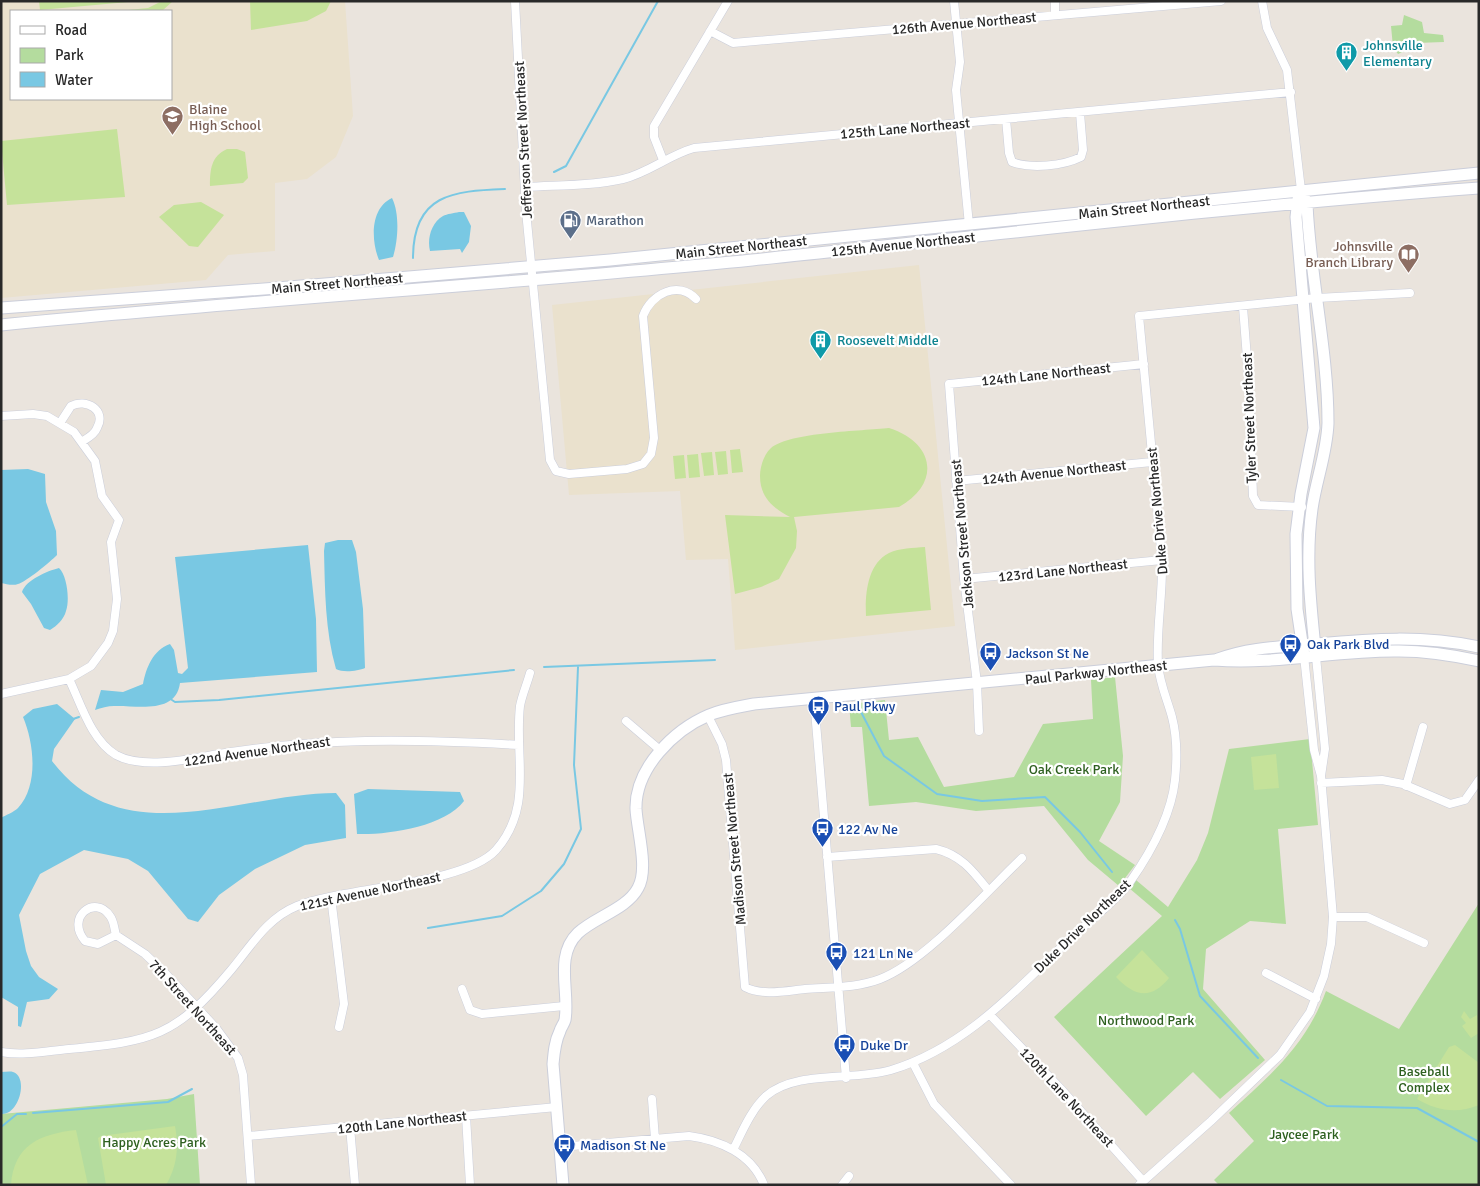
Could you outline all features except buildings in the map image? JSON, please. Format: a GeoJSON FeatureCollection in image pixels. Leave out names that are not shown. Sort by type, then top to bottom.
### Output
{"type":"FeatureCollection","features":[{"type":"Feature","properties":{"kind":"main road","name":"Main Street Northeast"},"geometry":{"type":"LineString","coordinates":[[1,308],[277,288],[532,266],[969,225],[1479,173]]}},
{"type":"Feature","properties":{"kind":"main road","name":"Main Street Northeast"},"geometry":{"type":"LineString","coordinates":[[1005,234],[1479,188]]}},
{"type":"Feature","properties":{"kind":"main road"},"geometry":{"type":"LineString","coordinates":[[1301,190],[1304,300],[1314,428],[1299,506],[1295,564],[1303,651]]}},
{"type":"Feature","properties":{"kind":"main road"},"geometry":{"type":"LineString","coordinates":[[1302,205],[1317,298],[1328,430],[1325,452],[1312,507],[1308,558],[1316,657]]}},
{"type":"Feature","properties":{"kind":"main road","name":"125th Avenue Northeast"},"geometry":{"type":"LineString","coordinates":[[532,279],[1005,234]]}},
{"type":"Feature","properties":{"kind":"main road","name":"Main Street Northeast"},"geometry":{"type":"LineString","coordinates":[[1,325],[139,311],[532,279]]}},
{"type":"Feature","properties":{"kind":"main road","name":"Paul Parkway Northeast"},"geometry":{"type":"LineString","coordinates":[[1303,651],[1315,644],[1366,638],[1397,638],[1458,643],[1479,647]]}},
{"type":"Feature","properties":{"kind":"main road","name":"Paul Parkway Northeast"},"geometry":{"type":"LineString","coordinates":[[708,716],[754,704],[1214,660],[1241,650],[1303,651],[1316,657],[1398,651],[1426,652],[1479,661]]}},
{"type":"Feature","properties":{"kind":"main road"},"geometry":{"type":"LineString","coordinates":[[563,1185],[553,1064],[554,1046],[565,1021],[564,963],[569,944],[579,932],[624,902],[638,889],[642,863],[636,808],[638,790],[644,774],[660,750],[690,726],[708,716]]}},
{"type":"Feature","properties":{"kind":"street","name":"Jefferson Street Northeast"},"geometry":{"type":"LineString","coordinates":[[514,1],[532,279],[550,460],[556,471],[569,474],[627,469],[643,464],[647,460],[653,448],[654,438],[643,316],[652,300],[670,290],[681,290],[690,293],[696,300]]}},
{"type":"Feature","properties":{"kind":"street"},"geometry":{"type":"LineString","coordinates":[[663,160],[654,137],[654,126],[728,1]]}},
{"type":"Feature","properties":{"kind":"street"},"geometry":{"type":"LineString","coordinates":[[954,1],[960,62],[956,90],[969,225]]}},
{"type":"Feature","properties":{"kind":"street"},"geometry":{"type":"LineString","coordinates":[[1054,1],[1056,15]]}},
{"type":"Feature","properties":{"kind":"street","name":"126th Avenue Northeast"},"geometry":{"type":"LineString","coordinates":[[710,31],[734,43],[1163,4],[1221,1]]}},
{"type":"Feature","properties":{"kind":"street"},"geometry":{"type":"LineString","coordinates":[[1262,1],[1267,28],[1287,70],[1301,190]]}},
{"type":"Feature","properties":{"kind":"street","name":"125th Lane Northeast"},"geometry":{"type":"LineString","coordinates":[[526,187],[622,179],[638,174],[678,153],[694,148],[1291,92]]}},
{"type":"Feature","properties":{"kind":"street"},"geometry":{"type":"LineString","coordinates":[[1006,119],[1009,153],[1012,162],[1023,166],[1072,162],[1081,157],[1083,150],[1080,113]]}},
{"type":"Feature","properties":{"kind":"street"},"geometry":{"type":"LineString","coordinates":[[1243,307],[1317,298],[1410,293]]}},
{"type":"Feature","properties":{"kind":"street","name":"Tyler Street Northeast"},"geometry":{"type":"LineString","coordinates":[[1243,307],[1249,384],[1253,496],[1258,504],[1266,507],[1312,507]]}},
{"type":"Feature","properties":{"kind":"street","name":"Duke Drive Northeast"},"geometry":{"type":"LineString","coordinates":[[733,1150],[747,1122],[764,1098],[776,1089],[797,1081],[846,1078],[884,1072],[913,1063],[956,1041],[990,1015],[1129,884],[1167,818],[1175,780],[1176,754],[1173,720],[1161,686],[1158,665],[1157,625],[1163,581],[1162,560],[1140,316],[1243,307]]}},
{"type":"Feature","properties":{"kind":"street","name":"124th Lane Northeast"},"geometry":{"type":"LineString","coordinates":[[949,384],[1144,364]]}},
{"type":"Feature","properties":{"kind":"street","name":"Jackson Street Northeast"},"geometry":{"type":"LineString","coordinates":[[949,384],[964,579],[977,683]]}},
{"type":"Feature","properties":{"kind":"street"},"geometry":{"type":"LineString","coordinates":[[60,423],[71,406],[81,402],[92,406],[96,410],[99,422],[94,433],[83,442]]}},
{"type":"Feature","properties":{"kind":"street"},"geometry":{"type":"LineString","coordinates":[[1,416],[33,414],[48,416],[60,423],[83,442],[95,461],[102,496],[119,520],[111,542],[117,599],[116,616],[111,637],[99,656],[91,666],[69,678],[1,694]]}},
{"type":"Feature","properties":{"kind":"street","name":"124th Avenue Northeast"},"geometry":{"type":"LineString","coordinates":[[956,481],[1152,462]]}},
{"type":"Feature","properties":{"kind":"street","name":"123rd Lane Northeast"},"geometry":{"type":"LineString","coordinates":[[964,579],[1162,560]]}},
{"type":"Feature","properties":{"kind":"street"},"geometry":{"type":"LineString","coordinates":[[1141,1183],[1212,1121],[1280,1055],[1310,1012],[1316,999],[1331,944],[1333,917],[1321,780],[1314,750],[1303,651]]}},
{"type":"Feature","properties":{"kind":"street"},"geometry":{"type":"LineString","coordinates":[[1316,657],[1325,749],[1321,780]]}},
{"type":"Feature","properties":{"kind":"street"},"geometry":{"type":"LineString","coordinates":[[519,745],[521,703],[530,673]]}},
{"type":"Feature","properties":{"kind":"street","name":"122nd Avenue Northeast"},"geometry":{"type":"LineString","coordinates":[[69,678],[98,738],[117,755],[134,760],[175,762],[254,748],[344,740],[435,740],[519,745]]}},
{"type":"Feature","properties":{"kind":"street"},"geometry":{"type":"LineString","coordinates":[[977,683],[979,731]]}},
{"type":"Feature","properties":{"kind":"street"},"geometry":{"type":"LineString","coordinates":[[814,699],[846,1078]]}},
{"type":"Feature","properties":{"kind":"street","name":"Madison Street Northeast"},"geometry":{"type":"LineString","coordinates":[[708,716],[722,744],[726,760],[745,987],[758,992],[837,987]]}},
{"type":"Feature","properties":{"kind":"street"},"geometry":{"type":"LineString","coordinates":[[626,722],[660,750]]}},
{"type":"Feature","properties":{"kind":"street"},"geometry":{"type":"LineString","coordinates":[[1406,786],[1423,727]]}},
{"type":"Feature","properties":{"kind":"street","name":"121st Avenue Northeast"},"geometry":{"type":"LineString","coordinates":[[1,1052],[11,1054],[45,1052],[144,1040],[167,1031],[197,1008],[269,922],[297,906],[331,897],[448,874],[482,860],[494,852],[509,833],[518,814],[519,745]]}},
{"type":"Feature","properties":{"kind":"street"},"geometry":{"type":"LineString","coordinates":[[1321,780],[1370,779],[1406,786],[1450,804],[1465,800],[1479,780]]}},
{"type":"Feature","properties":{"kind":"street"},"geometry":{"type":"LineString","coordinates":[[828,857],[936,849],[948,852],[962,859],[988,890]]}},
{"type":"Feature","properties":{"kind":"street"},"geometry":{"type":"LineString","coordinates":[[837,987],[862,985],[898,972],[927,948],[1022,858]]}},
{"type":"Feature","properties":{"kind":"street"},"geometry":{"type":"LineString","coordinates":[[331,897],[344,1004],[339,1027]]}},
{"type":"Feature","properties":{"kind":"street"},"geometry":{"type":"LineString","coordinates":[[99,907],[110,915],[116,935],[98,944],[85,941],[78,929],[78,920],[82,913],[99,907]]}},
{"type":"Feature","properties":{"kind":"street"},"geometry":{"type":"LineString","coordinates":[[1333,917],[1367,917],[1424,943]]}},
{"type":"Feature","properties":{"kind":"street","name":"7th Street Northeast"},"geometry":{"type":"LineString","coordinates":[[116,935],[152,960],[197,1008],[232,1048],[238,1058],[243,1075],[251,1185]]}},
{"type":"Feature","properties":{"kind":"street"},"geometry":{"type":"LineString","coordinates":[[1266,973],[1316,999]]}},
{"type":"Feature","properties":{"kind":"street"},"geometry":{"type":"LineString","coordinates":[[462,989],[470,1010],[482,1014],[564,1006]]}},
{"type":"Feature","properties":{"kind":"street","name":"120th Lane Northeast"},"geometry":{"type":"LineString","coordinates":[[990,1015],[1061,1089],[1141,1183]]}},
{"type":"Feature","properties":{"kind":"street"},"geometry":{"type":"LineString","coordinates":[[913,1063],[934,1104],[1011,1185]]}},
{"type":"Feature","properties":{"kind":"street"},"geometry":{"type":"LineString","coordinates":[[652,1099],[654,1139]]}},
{"type":"Feature","properties":{"kind":"street","name":"120th Lane Northeast"},"geometry":{"type":"LineString","coordinates":[[248,1136],[557,1107]]}},
{"type":"Feature","properties":{"kind":"street"},"geometry":{"type":"LineString","coordinates":[[466,1116],[470,1185]]}},
{"type":"Feature","properties":{"kind":"street"},"geometry":{"type":"LineString","coordinates":[[350,1127],[356,1185]]}},
{"type":"Feature","properties":{"kind":"street"},"geometry":{"type":"LineString","coordinates":[[560,1147],[689,1136],[706,1138],[733,1150],[748,1160],[764,1185]]}},
{"type":"Feature","properties":{"kind":"street"},"geometry":{"type":"LineString","coordinates":[[842,1185],[849,1176]]}},
{"type":"Feature","properties":{"kind":"shaded area","name":"Blaine High School"},"geometry":{"type":"Polygon","coordinates":[[[1,1],[345,1],[353,116],[336,157],[307,179],[275,183],[275,251],[228,255],[206,280],[1,298],[1,1]]]}},
{"type":"Feature","properties":{"kind":"shaded area"},"geometry":{"type":"Polygon","coordinates":[[[919,265],[955,626],[735,650],[728,559],[686,560],[680,491],[569,495],[552,305],[919,265]]]}},
{"type":"Feature","properties":{"kind":"green space"},"geometry":{"type":"Polygon","coordinates":[[[39,1],[139,1],[40,10],[39,1]]]}},
{"type":"Feature","properties":{"kind":"green space"},"geometry":{"type":"Polygon","coordinates":[[[162,1],[173,1],[163,10],[128,10],[148,8],[162,1]]]}},
{"type":"Feature","properties":{"kind":"green space"},"geometry":{"type":"Polygon","coordinates":[[[250,1],[331,1],[326,11],[307,21],[251,30],[250,1]]]}},
{"type":"Feature","properties":{"kind":"green space"},"geometry":{"type":"Polygon","coordinates":[[[1404,15],[1422,22],[1424,33],[1443,35],[1444,42],[1416,43],[1410,49],[1398,54],[1393,47],[1391,26],[1402,25],[1404,15]]]}},
{"type":"Feature","properties":{"kind":"green space"},"geometry":{"type":"Polygon","coordinates":[[[117,129],[125,197],[7,205],[1,141],[117,129]]]}},
{"type":"Feature","properties":{"kind":"green space"},"geometry":{"type":"Polygon","coordinates":[[[227,149],[237,149],[245,152],[248,178],[243,183],[210,186],[212,164],[218,155],[227,149]]]}},
{"type":"Feature","properties":{"kind":"green space"},"geometry":{"type":"Polygon","coordinates":[[[201,202],[224,215],[198,247],[189,246],[159,217],[174,205],[201,202]]]}},
{"type":"Feature","properties":{"kind":"green space"},"geometry":{"type":"Polygon","coordinates":[[[889,428],[904,434],[916,443],[923,453],[927,464],[927,475],[922,486],[913,497],[899,507],[794,517],[797,531],[796,548],[779,579],[761,587],[735,594],[725,515],[790,517],[773,506],[762,490],[761,469],[764,457],[771,448],[780,443],[810,435],[889,428]]]}},
{"type":"Feature","properties":{"kind":"green space"},"geometry":{"type":"Polygon","coordinates":[[[740,449],[743,472],[732,473],[730,450],[740,449]]]}},
{"type":"Feature","properties":{"kind":"green space"},"geometry":{"type":"Polygon","coordinates":[[[726,451],[728,474],[718,475],[715,452],[726,451]]]}},
{"type":"Feature","properties":{"kind":"green space"},"geometry":{"type":"Polygon","coordinates":[[[712,452],[714,475],[704,476],[701,453],[712,452]]]}},
{"type":"Feature","properties":{"kind":"green space"},"geometry":{"type":"Polygon","coordinates":[[[698,454],[700,477],[689,478],[687,455],[698,454]]]}},
{"type":"Feature","properties":{"kind":"green space"},"geometry":{"type":"Polygon","coordinates":[[[684,455],[686,478],[675,479],[673,456],[684,455]]]}},
{"type":"Feature","properties":{"kind":"green space"},"geometry":{"type":"Polygon","coordinates":[[[925,547],[931,610],[866,616],[867,590],[876,565],[882,558],[893,551],[925,547]]]}},
{"type":"Feature","properties":{"kind":"green space","name":"Oak Creek Park"},"geometry":{"type":"Polygon","coordinates":[[[1115,677],[1123,756],[1120,802],[1099,841],[1135,865],[1119,886],[1088,860],[1044,806],[976,811],[916,802],[869,806],[862,727],[851,727],[849,704],[885,700],[889,740],[918,737],[944,787],[1014,777],[1043,724],[1093,719],[1091,680],[1115,677]]]}},
{"type":"Feature","properties":{"kind":"green space","name":"Northwood Park"},"geometry":{"type":"Polygon","coordinates":[[[1310,739],[1318,825],[1278,829],[1286,924],[1250,921],[1206,949],[1203,989],[1265,1060],[1220,1099],[1193,1072],[1146,1116],[1054,1017],[1162,916],[1129,888],[1136,880],[1168,907],[1197,860],[1208,833],[1229,749],[1310,739]]]}},
{"type":"Feature","properties":{"kind":"green space"},"geometry":{"type":"Polygon","coordinates":[[[1276,754],[1279,788],[1254,790],[1251,757],[1276,754]]]}},
{"type":"Feature","properties":{"kind":"green space"},"geometry":{"type":"Polygon","coordinates":[[[1479,903],[1479,1185],[1219,1185],[1214,1180],[1254,1141],[1229,1113],[1273,1072],[1297,1044],[1318,1011],[1326,991],[1399,1029],[1479,903]]]}},
{"type":"Feature","properties":{"kind":"green space"},"geometry":{"type":"Polygon","coordinates":[[[1142,950],[1169,978],[1156,990],[1149,993],[1136,992],[1116,977],[1142,950]]]}},
{"type":"Feature","properties":{"kind":"green space"},"geometry":{"type":"Polygon","coordinates":[[[1464,1011],[1470,1019],[1477,1015],[1479,1033],[1471,1038],[1462,1026],[1466,1023],[1461,1017],[1464,1011]]]}},
{"type":"Feature","properties":{"kind":"green space"},"geometry":{"type":"Polygon","coordinates":[[[1455,1045],[1479,1063],[1479,1105],[1463,1110],[1447,1110],[1417,1099],[1449,1047],[1455,1045]]]}},
{"type":"Feature","properties":{"kind":"green space","name":"Happy Acres Park"},"geometry":{"type":"Polygon","coordinates":[[[194,1094],[200,1185],[1,1185],[1,1114],[167,1099],[194,1094]]]}},
{"type":"Feature","properties":{"kind":"green space"},"geometry":{"type":"Polygon","coordinates":[[[175,1126],[176,1157],[173,1171],[166,1185],[106,1185],[98,1138],[101,1136],[175,1126]]]}},
{"type":"Feature","properties":{"kind":"green space"},"geometry":{"type":"Polygon","coordinates":[[[76,1130],[88,1185],[11,1185],[17,1160],[31,1144],[51,1135],[76,1130]]]}},
{"type":"Feature","properties":{"kind":"water"},"geometry":{"type":"Polygon","coordinates":[[[392,198],[395,204],[397,219],[395,251],[393,257],[379,260],[376,252],[374,226],[380,209],[392,198]]]}},
{"type":"Feature","properties":{"kind":"water"},"geometry":{"type":"Polygon","coordinates":[[[464,212],[471,226],[469,242],[462,253],[460,249],[430,251],[429,241],[435,223],[443,216],[464,212]]]}},
{"type":"Feature","properties":{"kind":"water"},"geometry":{"type":"Polygon","coordinates":[[[28,469],[45,474],[46,502],[56,531],[57,555],[22,582],[10,585],[1,583],[1,470],[28,469]]]}},
{"type":"Feature","properties":{"kind":"water"},"geometry":{"type":"Polygon","coordinates":[[[338,540],[352,540],[356,552],[363,609],[365,668],[355,671],[336,669],[328,625],[324,551],[325,543],[338,540]]]}},
{"type":"Feature","properties":{"kind":"water"},"geometry":{"type":"Polygon","coordinates":[[[308,545],[316,619],[317,672],[180,683],[177,693],[171,700],[163,704],[143,707],[112,706],[95,710],[101,690],[123,692],[143,684],[151,660],[159,651],[170,644],[174,650],[178,673],[182,674],[188,668],[175,557],[308,545]]]}},
{"type":"Feature","properties":{"kind":"water"},"geometry":{"type":"Polygon","coordinates":[[[59,568],[66,582],[67,606],[62,619],[50,630],[44,628],[22,592],[32,580],[59,568]]]}},
{"type":"Feature","properties":{"kind":"water"},"geometry":{"type":"Polygon","coordinates":[[[57,704],[75,719],[54,749],[52,761],[81,789],[113,806],[148,812],[185,812],[223,808],[299,795],[336,793],[345,805],[346,838],[305,845],[255,869],[219,895],[198,922],[188,919],[148,871],[128,859],[84,850],[40,874],[19,915],[31,966],[39,977],[58,989],[49,999],[27,1002],[21,1027],[18,1026],[18,1007],[1,997],[1,818],[18,808],[25,799],[32,776],[32,751],[23,717],[33,709],[57,704]]]}},
{"type":"Feature","properties":{"kind":"water"},"geometry":{"type":"Polygon","coordinates":[[[368,789],[460,792],[464,801],[455,810],[443,817],[415,828],[384,833],[357,834],[354,794],[368,789]]]}},
{"type":"Feature","properties":{"kind":"water"},"geometry":{"type":"Polygon","coordinates":[[[1,1072],[13,1072],[18,1075],[21,1088],[20,1096],[13,1109],[1,1114],[1,1072]]]}},
{"type":"Feature","properties":{"kind":"waterway"},"geometry":{"type":"LineString","coordinates":[[554,172],[566,166],[658,1]]}},
{"type":"Feature","properties":{"kind":"waterway"},"geometry":{"type":"LineString","coordinates":[[413,258],[415,237],[420,221],[428,209],[439,200],[469,192],[505,189]]}},
{"type":"Feature","properties":{"kind":"waterway"},"geometry":{"type":"LineString","coordinates":[[544,667],[715,660]]}},
{"type":"Feature","properties":{"kind":"waterway"},"geometry":{"type":"LineString","coordinates":[[428,928],[502,916],[541,891],[564,864],[581,829],[574,765],[578,667]]}},
{"type":"Feature","properties":{"kind":"waterway"},"geometry":{"type":"LineString","coordinates":[[169,698],[175,702],[219,700],[514,670]]}},
{"type":"Feature","properties":{"kind":"waterway"},"geometry":{"type":"LineString","coordinates":[[861,712],[884,756],[937,794],[982,801],[1045,797],[1080,832],[1112,872]]}},
{"type":"Feature","properties":{"kind":"waterway"},"geometry":{"type":"LineString","coordinates":[[73,719],[79,717]]}},
{"type":"Feature","properties":{"kind":"waterway"},"geometry":{"type":"LineString","coordinates":[[1175,920],[1180,929],[1200,996],[1258,1058]]}},
{"type":"Feature","properties":{"kind":"waterway"},"geometry":{"type":"LineString","coordinates":[[1281,1080],[1327,1106],[1417,1108],[1479,1142]]}},
{"type":"Feature","properties":{"kind":"waterway"},"geometry":{"type":"LineString","coordinates":[[33,1113],[168,1102],[192,1089]]}},
{"type":"Feature","properties":{"kind":"waterway"},"geometry":{"type":"LineString","coordinates":[[1,1127],[17,1114],[26,1114]]}},
{"type":"Feature","properties":{"kind":"place","name":"Johnsville Elementary"},"geometry":{"type":"Point","coordinates":[1347,72]}},
{"type":"Feature","properties":{"kind":"place","name":"Blaine High School"},"geometry":{"type":"Point","coordinates":[173,136]}},
{"type":"Feature","properties":{"kind":"place","name":"Marathon"},"geometry":{"type":"Point","coordinates":[570,239]}},
{"type":"Feature","properties":{"kind":"place","name":"Johnsville Branch Library"},"geometry":{"type":"Point","coordinates":[1409,273]}},
{"type":"Feature","properties":{"kind":"place","name":"Roosevelt Middle"},"geometry":{"type":"Point","coordinates":[821,359]}},
{"type":"Feature","properties":{"kind":"place","name":"Oak Park Blvd"},"geometry":{"type":"Point","coordinates":[1291,663]}},
{"type":"Feature","properties":{"kind":"place","name":"Jackson St Ne"},"geometry":{"type":"Point","coordinates":[990,672]}},
{"type":"Feature","properties":{"kind":"place","name":"Paul Pkwy"},"geometry":{"type":"Point","coordinates":[818,725]}},
{"type":"Feature","properties":{"kind":"place","name":"122 Av Ne"},"geometry":{"type":"Point","coordinates":[822,848]}},
{"type":"Feature","properties":{"kind":"place","name":"121 Ln Ne"},"geometry":{"type":"Point","coordinates":[837,972]}},
{"type":"Feature","properties":{"kind":"place","name":"Duke Dr"},"geometry":{"type":"Point","coordinates":[844,1064]}},
{"type":"Feature","properties":{"kind":"place","name":"Madison St Ne"},"geometry":{"type":"Point","coordinates":[564,1164]}},
{"type":"Feature","properties":{"kind":"park label","name":"Baseball Complex"},"geometry":{"type":"Point","coordinates":[1424,1080]}},
{"type":"Feature","properties":{"kind":"park label","name":"Jaycee Park"},"geometry":{"type":"Point","coordinates":[1304,1134]}}]}
